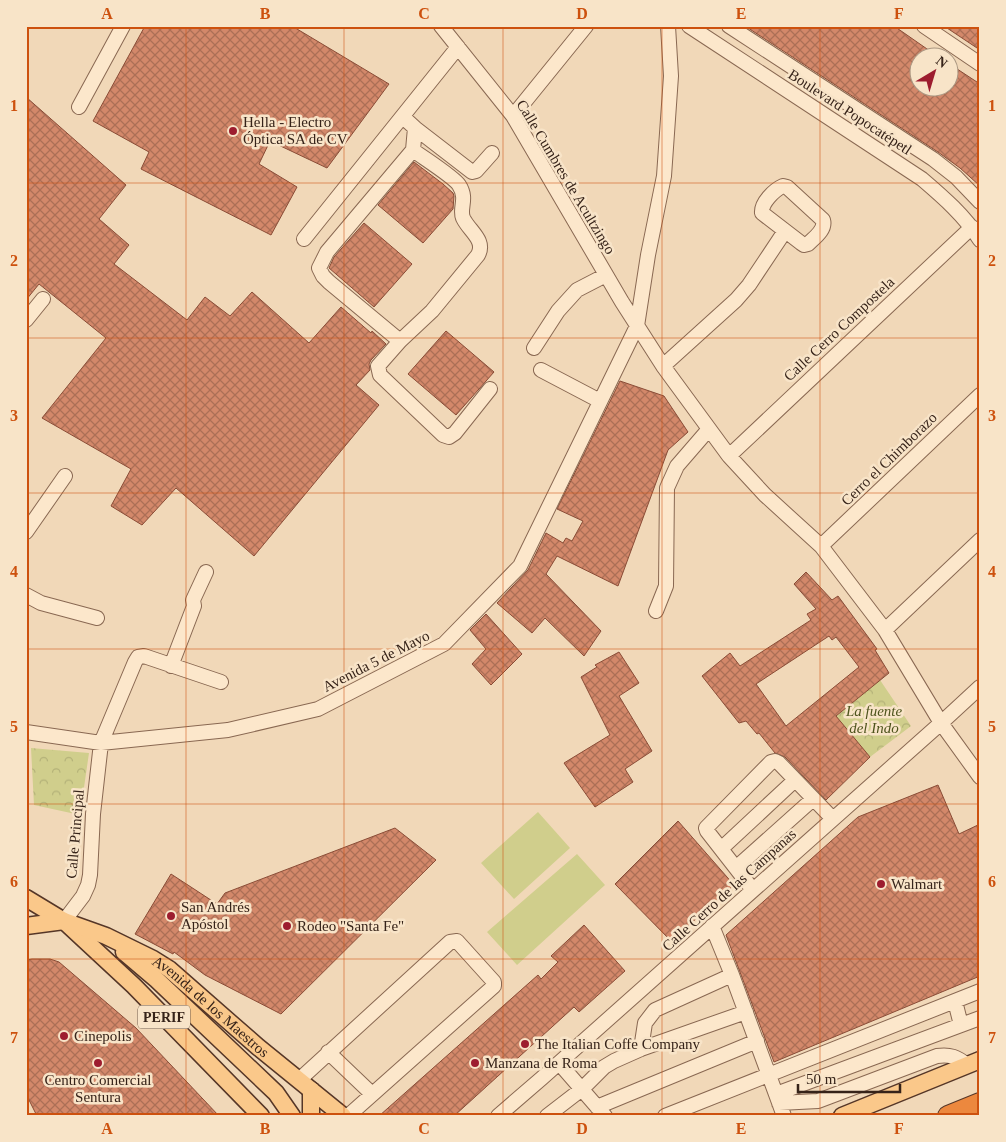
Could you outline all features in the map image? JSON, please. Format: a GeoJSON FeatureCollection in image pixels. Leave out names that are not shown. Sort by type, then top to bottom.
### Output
{"type":"FeatureCollection","features":[{"type":"Feature","properties":{"kind":"highway"},"geometry":{"type":"LineString","coordinates":[[948,1116],[980,1103]]}},
{"type":"Feature","properties":{"kind":"main road","name":"Avenida de los Maestros"},"geometry":{"type":"LineString","coordinates":[[26,898],[64,922],[134,986],[261,1116]]}},
{"type":"Feature","properties":{"kind":"main road","name":"Avenida de los Maestros"},"geometry":{"type":"LineString","coordinates":[[64,922],[106,936],[169,969],[343,1116]]}},
{"type":"Feature","properties":{"kind":"main road"},"geometry":{"type":"LineString","coordinates":[[26,926],[64,922]]}},
{"type":"Feature","properties":{"kind":"main road"},"geometry":{"type":"LineString","coordinates":[[106,936],[157,980],[271,1089],[292,1116]]}},
{"type":"Feature","properties":{"kind":"main road"},"geometry":{"type":"LineString","coordinates":[[842,1116],[973,1063]]}},
{"type":"Feature","properties":{"kind":"main road"},"geometry":{"type":"LineString","coordinates":[[305,1085],[311,1116]]}},
{"type":"Feature","properties":{"kind":"street"},"geometry":{"type":"LineString","coordinates":[[79,107],[124,26]]}},
{"type":"Feature","properties":{"kind":"street","name":"Calle Cumbres de Acultzingo"},"geometry":{"type":"LineString","coordinates":[[441,26],[513,116],[622,302],[663,366],[730,456],[765,495],[821,546],[885,630],[942,723],[980,777]]}},
{"type":"Feature","properties":{"kind":"street"},"geometry":{"type":"LineString","coordinates":[[513,116],[586,26]]}},
{"type":"Feature","properties":{"kind":"street","name":"Avenida 5 de Mayo"},"geometry":{"type":"LineString","coordinates":[[26,732],[101,743],[228,730],[318,709],[444,644],[520,566],[637,326],[648,255],[664,176],[671,76],[668,26]]}},
{"type":"Feature","properties":{"kind":"street","name":"Boulevard Popocatépetl"},"geometry":{"type":"LineString","coordinates":[[690,26],[914,174],[946,199],[972,227],[980,240]]}},
{"type":"Feature","properties":{"kind":"street","name":"Boulevard Popocatépetl"},"geometry":{"type":"LineString","coordinates":[[729,26],[932,159],[956,177],[980,202]]}},
{"type":"Feature","properties":{"kind":"street"},"geometry":{"type":"LineString","coordinates":[[924,26],[980,64]]}},
{"type":"Feature","properties":{"kind":"street"},"geometry":{"type":"LineString","coordinates":[[304,239],[458,47]]}},
{"type":"Feature","properties":{"kind":"street"},"geometry":{"type":"LineString","coordinates":[[403,117],[472,172],[476,171],[492,153]]}},
{"type":"Feature","properties":{"kind":"street"},"geometry":{"type":"LineString","coordinates":[[400,341],[329,282],[319,268],[327,252],[413,150],[415,128]]}},
{"type":"Feature","properties":{"kind":"street"},"geometry":{"type":"LineString","coordinates":[[413,150],[458,183],[464,200],[463,219],[478,238],[481,248],[478,255],[432,311],[400,341],[378,366],[380,375],[442,435],[449,437],[455,433],[490,389]]}},
{"type":"Feature","properties":{"kind":"street"},"geometry":{"type":"LineString","coordinates":[[783,186],[787,187],[823,220],[824,224],[823,228],[808,244],[804,245],[785,231],[762,213],[763,205],[783,186]]}},
{"type":"Feature","properties":{"kind":"street","name":"Calle Cerro Compostela"},"geometry":{"type":"LineString","coordinates":[[730,456],[972,227]]}},
{"type":"Feature","properties":{"kind":"street"},"geometry":{"type":"LineString","coordinates":[[663,366],[750,285],[785,231]]}},
{"type":"Feature","properties":{"kind":"street"},"geometry":{"type":"LineString","coordinates":[[534,348],[558,311],[577,290],[606,274]]}},
{"type":"Feature","properties":{"kind":"street"},"geometry":{"type":"LineString","coordinates":[[26,320],[43,299]]}},
{"type":"Feature","properties":{"kind":"street"},"geometry":{"type":"LineString","coordinates":[[541,370],[600,401]]}},
{"type":"Feature","properties":{"kind":"street","name":"Cerro el Chimborazo"},"geometry":{"type":"LineString","coordinates":[[821,546],[980,395]]}},
{"type":"Feature","properties":{"kind":"street"},"geometry":{"type":"LineString","coordinates":[[656,611],[666,586],[667,488],[677,466],[709,429]]}},
{"type":"Feature","properties":{"kind":"street"},"geometry":{"type":"LineString","coordinates":[[26,532],[65,476]]}},
{"type":"Feature","properties":{"kind":"street"},"geometry":{"type":"LineString","coordinates":[[885,630],[980,540]]}},
{"type":"Feature","properties":{"kind":"street"},"geometry":{"type":"LineString","coordinates":[[206,572],[171,666],[221,682]]}},
{"type":"Feature","properties":{"kind":"street"},"geometry":{"type":"LineString","coordinates":[[26,595],[41,603],[97,618]]}},
{"type":"Feature","properties":{"kind":"street","name":"Calle Principal"},"geometry":{"type":"LineString","coordinates":[[64,922],[83,896],[90,875],[93,814],[101,743],[138,657],[144,656],[171,666]]}},
{"type":"Feature","properties":{"kind":"street","name":"Calle Cerro de las Campanas"},"geometry":{"type":"LineString","coordinates":[[498,1116],[942,723],[980,687]]}},
{"type":"Feature","properties":{"kind":"street"},"geometry":{"type":"LineString","coordinates":[[753,890],[706,828],[771,762],[775,761],[833,819]]}},
{"type":"Feature","properties":{"kind":"street"},"geometry":{"type":"LineString","coordinates":[[722,848],[795,780]]}},
{"type":"Feature","properties":{"kind":"street"},"geometry":{"type":"LineString","coordinates":[[737,867],[814,799]]}},
{"type":"Feature","properties":{"kind":"street"},"geometry":{"type":"LineString","coordinates":[[712,926],[780,1104]]}},
{"type":"Feature","properties":{"kind":"street"},"geometry":{"type":"LineString","coordinates":[[305,1085],[328,1052],[450,942],[457,942],[494,982],[494,986],[348,1116]]}},
{"type":"Feature","properties":{"kind":"street"},"geometry":{"type":"LineString","coordinates":[[641,1048],[644,1023],[655,1010],[732,975]]}},
{"type":"Feature","properties":{"kind":"street"},"geometry":{"type":"LineString","coordinates":[[665,1116],[980,991]]}},
{"type":"Feature","properties":{"kind":"street"},"geometry":{"type":"LineString","coordinates":[[955,1001],[961,1025]]}},
{"type":"Feature","properties":{"kind":"street"},"geometry":{"type":"LineString","coordinates":[[548,1116],[582,1089],[604,1067],[641,1048],[746,1012]]}},
{"type":"Feature","properties":{"kind":"street"},"geometry":{"type":"LineString","coordinates":[[780,1104],[980,1018]]}},
{"type":"Feature","properties":{"kind":"street"},"geometry":{"type":"LineString","coordinates":[[559,1063],[601,1111],[757,1041]]}},
{"type":"Feature","properties":{"kind":"street"},"geometry":{"type":"LineString","coordinates":[[328,1052],[372,1094]]}},
{"type":"Feature","properties":{"kind":"street"},"geometry":{"type":"LineString","coordinates":[[780,1104],[818,1101],[937,1056],[947,1054],[973,1063]]}},
{"type":"Feature","properties":{"kind":"green space","name":"La fuente del Indo"},"geometry":{"type":"Polygon","coordinates":[[[880,680],[911,726],[870,757],[835,717],[880,680]]]}},
{"type":"Feature","properties":{"kind":"green space"},"geometry":{"type":"Polygon","coordinates":[[[31,748],[89,753],[80,815],[34,805],[31,748]]]}},
{"type":"Feature","properties":{"kind":"green space"},"geometry":{"type":"Polygon","coordinates":[[[538,812],[570,848],[514,899],[481,863],[538,812]]]}},
{"type":"Feature","properties":{"kind":"green space"},"geometry":{"type":"Polygon","coordinates":[[[577,854],[605,885],[517,965],[487,932],[577,854]]]}},
{"type":"Feature","properties":{"kind":"building","name":"Hella - Electro Óptica SA de CV"},"geometry":{"type":"Polygon","coordinates":[[[145,26],[292,26],[389,84],[327,168],[270,141],[259,164],[297,187],[271,235],[141,169],[149,152],[93,121],[145,26]]]}},
{"type":"Feature","properties":{"kind":"building"},"geometry":{"type":"Polygon","coordinates":[[[745,26],[894,26],[926,48],[908,48],[908,98],[958,98],[958,70],[980,84],[980,186],[938,152],[745,26]]]}},
{"type":"Feature","properties":{"kind":"building"},"geometry":{"type":"Polygon","coordinates":[[[944,26],[980,26],[980,50],[944,26]]]}},
{"type":"Feature","properties":{"kind":"building"},"geometry":{"type":"Polygon","coordinates":[[[26,97],[126,185],[99,219],[129,245],[114,264],[187,320],[205,297],[230,316],[252,292],[309,343],[341,307],[386,344],[371,360],[369,364],[370,370],[356,385],[379,405],[254,556],[176,488],[142,525],[111,506],[131,469],[42,418],[106,338],[39,284],[26,300],[26,97]]]}},
{"type":"Feature","properties":{"kind":"building"},"geometry":{"type":"Polygon","coordinates":[[[414,162],[443,184],[454,196],[453,209],[423,243],[378,205],[414,162]]]}},
{"type":"Feature","properties":{"kind":"building"},"geometry":{"type":"Polygon","coordinates":[[[364,223],[412,264],[374,307],[329,268],[334,257],[364,223]]]}},
{"type":"Feature","properties":{"kind":"building"},"geometry":{"type":"Polygon","coordinates":[[[446,331],[494,372],[456,415],[408,374],[446,331]]]}},
{"type":"Feature","properties":{"kind":"building"},"geometry":{"type":"Polygon","coordinates":[[[620,381],[664,396],[688,432],[668,450],[618,586],[557,556],[546,574],[601,631],[584,656],[545,618],[532,633],[497,603],[528,570],[546,533],[563,543],[566,538],[572,541],[583,521],[557,509],[620,381]]]}},
{"type":"Feature","properties":{"kind":"building"},"geometry":{"type":"Polygon","coordinates":[[[806,572],[832,600],[838,596],[877,649],[875,650],[889,673],[836,716],[870,757],[826,800],[785,757],[775,753],[759,733],[757,734],[746,721],[739,723],[702,676],[730,653],[740,666],[811,620],[807,614],[816,609],[794,584],[806,572]],[[829,636],[756,684],[786,726],[859,667],[836,637],[832,640],[829,636]]]}},
{"type":"Feature","properties":{"kind":"building"},"geometry":{"type":"Polygon","coordinates":[[[486,614],[522,654],[491,685],[472,664],[486,649],[470,630],[486,614]]]}},
{"type":"Feature","properties":{"kind":"building"},"geometry":{"type":"Polygon","coordinates":[[[619,652],[639,683],[619,696],[652,751],[625,769],[633,782],[595,807],[564,763],[610,735],[581,677],[597,667],[595,665],[619,652]]]}},
{"type":"Feature","properties":{"kind":"building","name":"Walmart"},"geometry":{"type":"Polygon","coordinates":[[[938,785],[959,834],[980,824],[980,976],[774,1062],[726,935],[858,817],[938,785]]]}},
{"type":"Feature","properties":{"kind":"building"},"geometry":{"type":"Polygon","coordinates":[[[678,821],[734,885],[671,941],[615,884],[678,821]]]}},
{"type":"Feature","properties":{"kind":"building","name":"Rodeo \"Santa Fe\""},"geometry":{"type":"Polygon","coordinates":[[[395,828],[436,860],[281,1014],[205,975],[174,952],[173,954],[135,934],[171,874],[217,904],[225,893],[395,828]]]}},
{"type":"Feature","properties":{"kind":"building","name":"Manzana de Roma"},"geometry":{"type":"Polygon","coordinates":[[[584,925],[625,971],[579,1012],[574,1007],[454,1116],[379,1116],[538,975],[541,979],[558,962],[551,956],[584,925]]]}},
{"type":"Feature","properties":{"kind":"building","name":"Centro Comercial Sentura"},"geometry":{"type":"Polygon","coordinates":[[[50,959],[59,962],[136,1028],[219,1116],[37,1116],[26,1094],[26,960],[50,959]]]}},
{"type":"Feature","properties":{"kind":"place","name":"Hella - Electro Óptica SA de CV"},"geometry":{"type":"Point","coordinates":[233,131]}},
{"type":"Feature","properties":{"kind":"place","name":"Walmart"},"geometry":{"type":"Point","coordinates":[881,884]}},
{"type":"Feature","properties":{"kind":"place","name":"San Andrés Apóstol"},"geometry":{"type":"Point","coordinates":[171,916]}},
{"type":"Feature","properties":{"kind":"place","name":"Rodeo \"Santa Fe\""},"geometry":{"type":"Point","coordinates":[287,926]}},
{"type":"Feature","properties":{"kind":"place","name":"Cinepolis"},"geometry":{"type":"Point","coordinates":[64,1036]}},
{"type":"Feature","properties":{"kind":"place","name":"The Italian Coffe Company"},"geometry":{"type":"Point","coordinates":[525,1044]}},
{"type":"Feature","properties":{"kind":"place","name":"Centro Comercial Sentura"},"geometry":{"type":"Point","coordinates":[98,1063]}},
{"type":"Feature","properties":{"kind":"place","name":"Manzana de Roma"},"geometry":{"type":"Point","coordinates":[475,1063]}}]}
